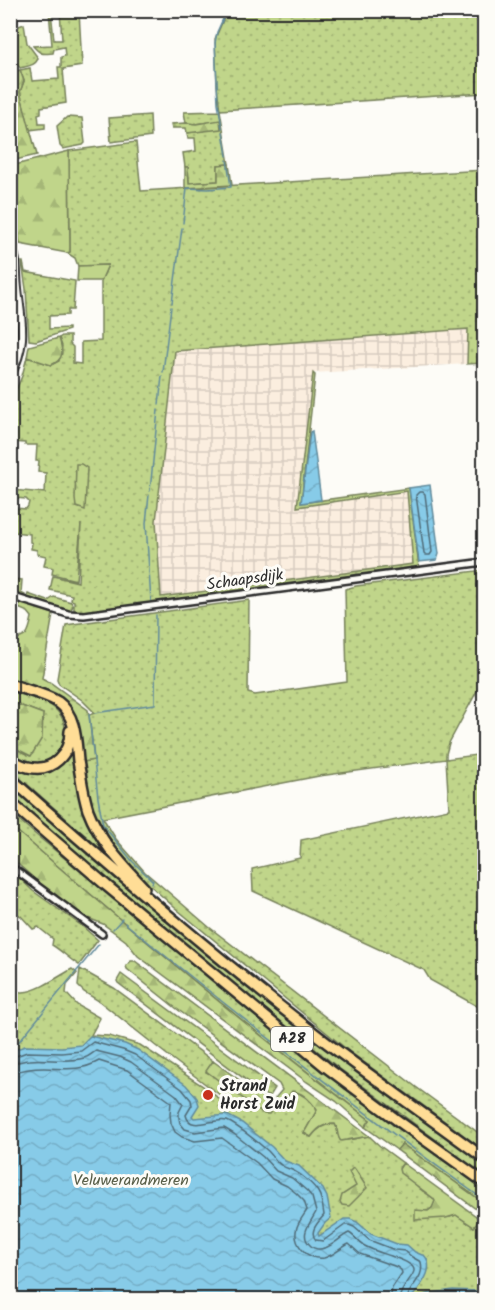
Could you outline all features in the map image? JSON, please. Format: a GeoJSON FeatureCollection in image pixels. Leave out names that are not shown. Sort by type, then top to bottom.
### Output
{"type":"FeatureCollection","features":[{"type":"Feature","properties":{"kind":"highway","name":"A28"},"geometry":{"type":"LineString","coordinates":[[10,687],[54,705],[62,713],[70,729],[70,741],[66,751],[51,765],[40,768],[28,767],[10,759]]}},
{"type":"Feature","properties":{"kind":"highway","name":"A28"},"geometry":{"type":"LineString","coordinates":[[10,687],[58,702],[69,714],[73,725],[84,794],[92,820],[114,856],[165,912]]}},
{"type":"Feature","properties":{"kind":"highway","name":"A28"},"geometry":{"type":"LineString","coordinates":[[10,778],[165,912],[327,1042],[484,1158]]}},
{"type":"Feature","properties":{"kind":"highway","name":"A28"},"geometry":{"type":"LineString","coordinates":[[10,802],[107,886],[326,1067],[484,1182]]}},
{"type":"Feature","properties":{"kind":"main road"},"geometry":{"type":"LineString","coordinates":[[10,246],[13,249],[22,314],[18,359],[10,376]]}},
{"type":"Feature","properties":{"kind":"main road"},"geometry":{"type":"LineString","coordinates":[[10,256],[17,284]]}},
{"type":"Feature","properties":{"kind":"street","name":"Schaapsdijk"},"geometry":{"type":"LineString","coordinates":[[10,596],[68,614],[84,615],[484,562]]}},
{"type":"Feature","properties":{"kind":"street"},"geometry":{"type":"LineString","coordinates":[[10,866],[102,934]]}},
{"type":"Feature","properties":{"kind":"shaded area"},"geometry":{"type":"Polygon","coordinates":[[[468,329],[467,364],[313,373],[297,507],[408,491],[413,564],[160,598],[156,521],[175,350],[468,329]]]}},
{"type":"Feature","properties":{"kind":"green space"},"geometry":{"type":"Polygon","coordinates":[[[49,11],[51,11],[54,40],[62,40],[60,11],[79,11],[82,66],[63,69],[66,103],[41,107],[41,113],[38,114],[39,123],[45,123],[45,128],[30,130],[20,92],[24,81],[20,70],[30,68],[32,81],[59,79],[58,67],[61,67],[61,57],[65,56],[64,47],[54,49],[53,53],[44,54],[33,46],[52,45],[49,11]]]}},
{"type":"Feature","properties":{"kind":"green space"},"geometry":{"type":"Polygon","coordinates":[[[227,11],[484,11],[484,93],[220,110],[229,164],[218,165],[218,181],[189,183],[188,167],[185,167],[183,153],[196,151],[195,138],[188,138],[187,133],[221,128],[220,121],[186,123],[184,112],[220,111],[215,39],[227,11]]]}},
{"type":"Feature","properties":{"kind":"green space"},"geometry":{"type":"Polygon","coordinates":[[[24,24],[27,43],[38,58],[33,64],[20,68],[11,56],[10,28],[24,24]]]}},
{"type":"Feature","properties":{"kind":"green space"},"geometry":{"type":"Polygon","coordinates":[[[20,70],[24,81],[20,92],[37,155],[11,161],[11,72],[20,70]]]}},
{"type":"Feature","properties":{"kind":"green space"},"geometry":{"type":"Polygon","coordinates":[[[150,115],[151,137],[111,142],[109,118],[150,115]]]}},
{"type":"Feature","properties":{"kind":"green space"},"geometry":{"type":"Polygon","coordinates":[[[67,117],[82,118],[85,143],[63,149],[60,146],[57,126],[67,117]]]}},
{"type":"Feature","properties":{"kind":"green space"},"geometry":{"type":"Polygon","coordinates":[[[220,120],[221,129],[187,133],[186,128],[172,128],[171,124],[196,124],[220,120]]]}},
{"type":"Feature","properties":{"kind":"green space"},"geometry":{"type":"Polygon","coordinates":[[[136,142],[141,191],[484,170],[484,363],[467,364],[468,329],[175,351],[156,521],[161,597],[413,564],[407,491],[297,507],[313,373],[315,375],[301,503],[409,488],[419,567],[74,612],[72,595],[50,590],[53,576],[78,582],[81,524],[76,580],[52,574],[53,568],[44,566],[46,556],[37,554],[37,550],[31,549],[30,534],[14,532],[11,535],[11,506],[26,509],[29,502],[26,499],[15,498],[11,501],[12,490],[45,493],[46,473],[38,472],[37,445],[13,442],[11,450],[11,402],[27,357],[51,365],[59,361],[62,346],[59,338],[70,336],[73,363],[81,364],[81,342],[101,341],[101,281],[108,265],[78,266],[75,258],[67,253],[70,252],[69,151],[136,142]]]}},
{"type":"Feature","properties":{"kind":"green space"},"geometry":{"type":"Polygon","coordinates":[[[69,151],[70,252],[20,244],[11,188],[11,166],[69,151]]]}},
{"type":"Feature","properties":{"kind":"green space"},"geometry":{"type":"Polygon","coordinates":[[[229,164],[232,185],[185,188],[185,167],[188,167],[189,183],[218,181],[218,165],[229,164]]]}},
{"type":"Feature","properties":{"kind":"green space"},"geometry":{"type":"Polygon","coordinates":[[[22,262],[25,272],[75,281],[73,310],[68,310],[68,315],[49,316],[49,329],[69,328],[69,330],[36,341],[29,340],[22,262]]]}},
{"type":"Feature","properties":{"kind":"green space"},"geometry":{"type":"Polygon","coordinates":[[[108,265],[101,281],[77,281],[78,266],[108,265]]]}},
{"type":"Feature","properties":{"kind":"green space"},"geometry":{"type":"Polygon","coordinates":[[[11,268],[18,307],[19,336],[11,369],[11,268]]]}},
{"type":"Feature","properties":{"kind":"green space"},"geometry":{"type":"Polygon","coordinates":[[[59,338],[62,354],[56,363],[51,365],[27,357],[29,346],[59,338]]]}},
{"type":"Feature","properties":{"kind":"green space"},"geometry":{"type":"Polygon","coordinates":[[[76,464],[87,468],[85,510],[76,507],[76,464]]]}},
{"type":"Feature","properties":{"kind":"green space"},"geometry":{"type":"Polygon","coordinates":[[[10,557],[14,557],[13,579],[22,580],[21,593],[25,595],[24,597],[11,593],[10,557]]]}},
{"type":"Feature","properties":{"kind":"green space"},"geometry":{"type":"Polygon","coordinates":[[[484,570],[484,678],[449,743],[446,759],[319,776],[103,818],[116,839],[145,872],[209,927],[484,1137],[484,1150],[350,1052],[174,907],[123,859],[101,830],[91,805],[83,762],[94,760],[89,715],[95,713],[82,700],[59,684],[57,679],[66,625],[249,600],[248,693],[255,695],[347,682],[345,589],[484,570]]]}},
{"type":"Feature","properties":{"kind":"green space"},"geometry":{"type":"Polygon","coordinates":[[[28,594],[48,601],[54,597],[71,602],[73,606],[70,611],[27,597],[28,594]]]}},
{"type":"Feature","properties":{"kind":"green space"},"geometry":{"type":"Polygon","coordinates":[[[11,599],[53,614],[42,678],[88,710],[94,760],[83,762],[74,717],[66,705],[11,681],[10,639],[21,638],[27,634],[32,617],[28,612],[11,605],[11,599]]]}},
{"type":"Feature","properties":{"kind":"green space"},"geometry":{"type":"Polygon","coordinates":[[[11,691],[44,702],[61,715],[66,733],[65,742],[55,756],[47,761],[37,763],[26,761],[11,754],[10,746],[30,756],[43,714],[11,702],[11,691]]]}},
{"type":"Feature","properties":{"kind":"green space"},"geometry":{"type":"Polygon","coordinates":[[[11,702],[43,714],[42,738],[31,756],[11,746],[11,702]]]}},
{"type":"Feature","properties":{"kind":"green space"},"geometry":{"type":"Polygon","coordinates":[[[73,737],[82,798],[119,865],[11,770],[10,762],[45,769],[73,737]]]}},
{"type":"Feature","properties":{"kind":"green space"},"geometry":{"type":"Polygon","coordinates":[[[484,754],[484,1010],[430,980],[424,970],[253,891],[252,869],[300,858],[301,840],[449,809],[446,759],[484,754]]]}},
{"type":"Feature","properties":{"kind":"green space"},"geometry":{"type":"Polygon","coordinates":[[[10,783],[142,897],[484,1162],[484,1175],[340,1069],[136,905],[11,796],[10,783]]]}},
{"type":"Feature","properties":{"kind":"green space"},"geometry":{"type":"Polygon","coordinates":[[[10,812],[230,994],[365,1101],[484,1187],[484,1203],[402,1144],[397,1150],[365,1127],[370,1120],[188,976],[11,826],[10,812]]]}},
{"type":"Feature","properties":{"kind":"green space"},"geometry":{"type":"Polygon","coordinates":[[[11,826],[188,976],[370,1120],[365,1127],[336,1101],[307,1082],[138,956],[126,941],[103,924],[85,917],[42,886],[11,858],[11,826]]]}},
{"type":"Feature","properties":{"kind":"green space"},"geometry":{"type":"Polygon","coordinates":[[[11,870],[33,891],[98,940],[79,965],[52,945],[53,939],[38,927],[33,929],[21,916],[11,910],[11,870]]]}},
{"type":"Feature","properties":{"kind":"green space"},"geometry":{"type":"Polygon","coordinates":[[[131,961],[135,961],[369,1136],[341,1141],[335,1124],[321,1127],[311,1137],[304,1133],[317,1110],[306,1098],[292,1091],[278,1108],[274,1108],[269,1114],[264,1114],[206,1071],[213,1061],[271,1103],[282,1090],[279,1084],[127,969],[126,966],[131,961]]]}},
{"type":"Feature","properties":{"kind":"green space","name":"Veluwerandmeren"},"geometry":{"type":"Polygon","coordinates":[[[72,969],[77,973],[67,985],[66,993],[77,1005],[100,1018],[91,1035],[109,1036],[140,1045],[203,1086],[230,1107],[241,1111],[99,1001],[84,992],[78,986],[80,969],[114,988],[213,1061],[206,1072],[274,1108],[283,1103],[292,1091],[306,1098],[317,1110],[304,1133],[311,1137],[321,1127],[335,1124],[340,1140],[369,1136],[403,1163],[400,1167],[420,1189],[433,1198],[435,1201],[433,1207],[424,1211],[450,1217],[456,1215],[474,1227],[480,1219],[484,1223],[484,1299],[11,1299],[10,1051],[13,1050],[11,1049],[10,1016],[12,1027],[17,1019],[18,1009],[13,991],[23,992],[36,989],[72,969]]]}},
{"type":"Feature","properties":{"kind":"green space"},"geometry":{"type":"Polygon","coordinates":[[[121,974],[275,1088],[270,1096],[118,983],[121,974]]]}},
{"type":"Feature","properties":{"kind":"green space"},"geometry":{"type":"Polygon","coordinates":[[[402,1144],[484,1203],[484,1215],[397,1150],[402,1144]]]}},
{"type":"Feature","properties":{"kind":"green space"},"geometry":{"type":"Polygon","coordinates":[[[403,1163],[480,1219],[474,1227],[456,1215],[415,1220],[415,1210],[428,1211],[435,1201],[400,1173],[399,1169],[403,1163]]]}},
{"type":"Feature","properties":{"kind":"green space"},"geometry":{"type":"Polygon","coordinates":[[[353,1168],[367,1188],[349,1206],[342,1205],[340,1202],[342,1195],[356,1186],[349,1172],[353,1168]]]}},
{"type":"Feature","properties":{"kind":"water"},"geometry":{"type":"Polygon","coordinates":[[[312,431],[321,500],[301,503],[310,432],[312,431]]]}},
{"type":"Feature","properties":{"kind":"water"},"geometry":{"type":"Polygon","coordinates":[[[430,485],[439,554],[437,560],[419,562],[409,488],[430,485]]]}},
{"type":"Feature","properties":{"kind":"water","name":"Veluwerandmeren"},"geometry":{"type":"Polygon","coordinates":[[[90,1036],[125,1044],[138,1050],[186,1085],[197,1098],[199,1105],[192,1116],[194,1118],[227,1115],[242,1123],[272,1147],[285,1161],[299,1166],[323,1189],[327,1197],[331,1218],[318,1233],[319,1236],[344,1219],[350,1219],[371,1234],[397,1244],[407,1245],[415,1252],[424,1255],[428,1260],[428,1272],[411,1299],[11,1299],[11,1049],[25,1046],[81,1045],[90,1036]]]}},
{"type":"Feature","properties":{"kind":"water"},"geometry":{"type":"Polygon","coordinates":[[[453,1290],[477,1291],[484,1295],[484,1299],[414,1299],[426,1294],[453,1290]]]}},
{"type":"Feature","properties":{"kind":"waterway"},"geometry":{"type":"LineString","coordinates":[[222,128],[218,103],[215,43],[217,32],[227,10]]}},
{"type":"Feature","properties":{"kind":"waterway"},"geometry":{"type":"LineString","coordinates":[[223,132],[227,156]]}},
{"type":"Feature","properties":{"kind":"waterway"},"geometry":{"type":"LineString","coordinates":[[183,223],[187,188],[231,187],[227,160]]}},
{"type":"Feature","properties":{"kind":"waterway"},"geometry":{"type":"LineString","coordinates":[[172,303],[182,228]]}},
{"type":"Feature","properties":{"kind":"waterway"},"geometry":{"type":"LineString","coordinates":[[163,372],[171,307]]}},
{"type":"Feature","properties":{"kind":"waterway"},"geometry":{"type":"LineString","coordinates":[[159,405],[162,376]]}},
{"type":"Feature","properties":{"kind":"waterway"},"geometry":{"type":"LineString","coordinates":[[150,491],[158,410]]}},
{"type":"Feature","properties":{"kind":"waterway"},"geometry":{"type":"LineString","coordinates":[[149,495],[146,523],[151,602]]}},
{"type":"Feature","properties":{"kind":"waterway"},"geometry":{"type":"LineString","coordinates":[[95,713],[155,704],[156,615]]}},
{"type":"Feature","properties":{"kind":"waterway"},"geometry":{"type":"LineString","coordinates":[[89,714],[103,825],[133,862],[153,881],[152,883]]}},
{"type":"Feature","properties":{"kind":"waterway"},"geometry":{"type":"LineString","coordinates":[[113,929],[122,919]]}},
{"type":"Feature","properties":{"kind":"waterway"},"geometry":{"type":"LineString","coordinates":[[125,923],[302,1064],[484,1200]]}},
{"type":"Feature","properties":{"kind":"waterway"},"geometry":{"type":"LineString","coordinates":[[10,1044],[16,1045],[99,944]]}},
{"type":"Feature","properties":{"kind":"place","name":"Strand Horst Zuid"},"geometry":{"type":"Point","coordinates":[208,1095]}}]}
